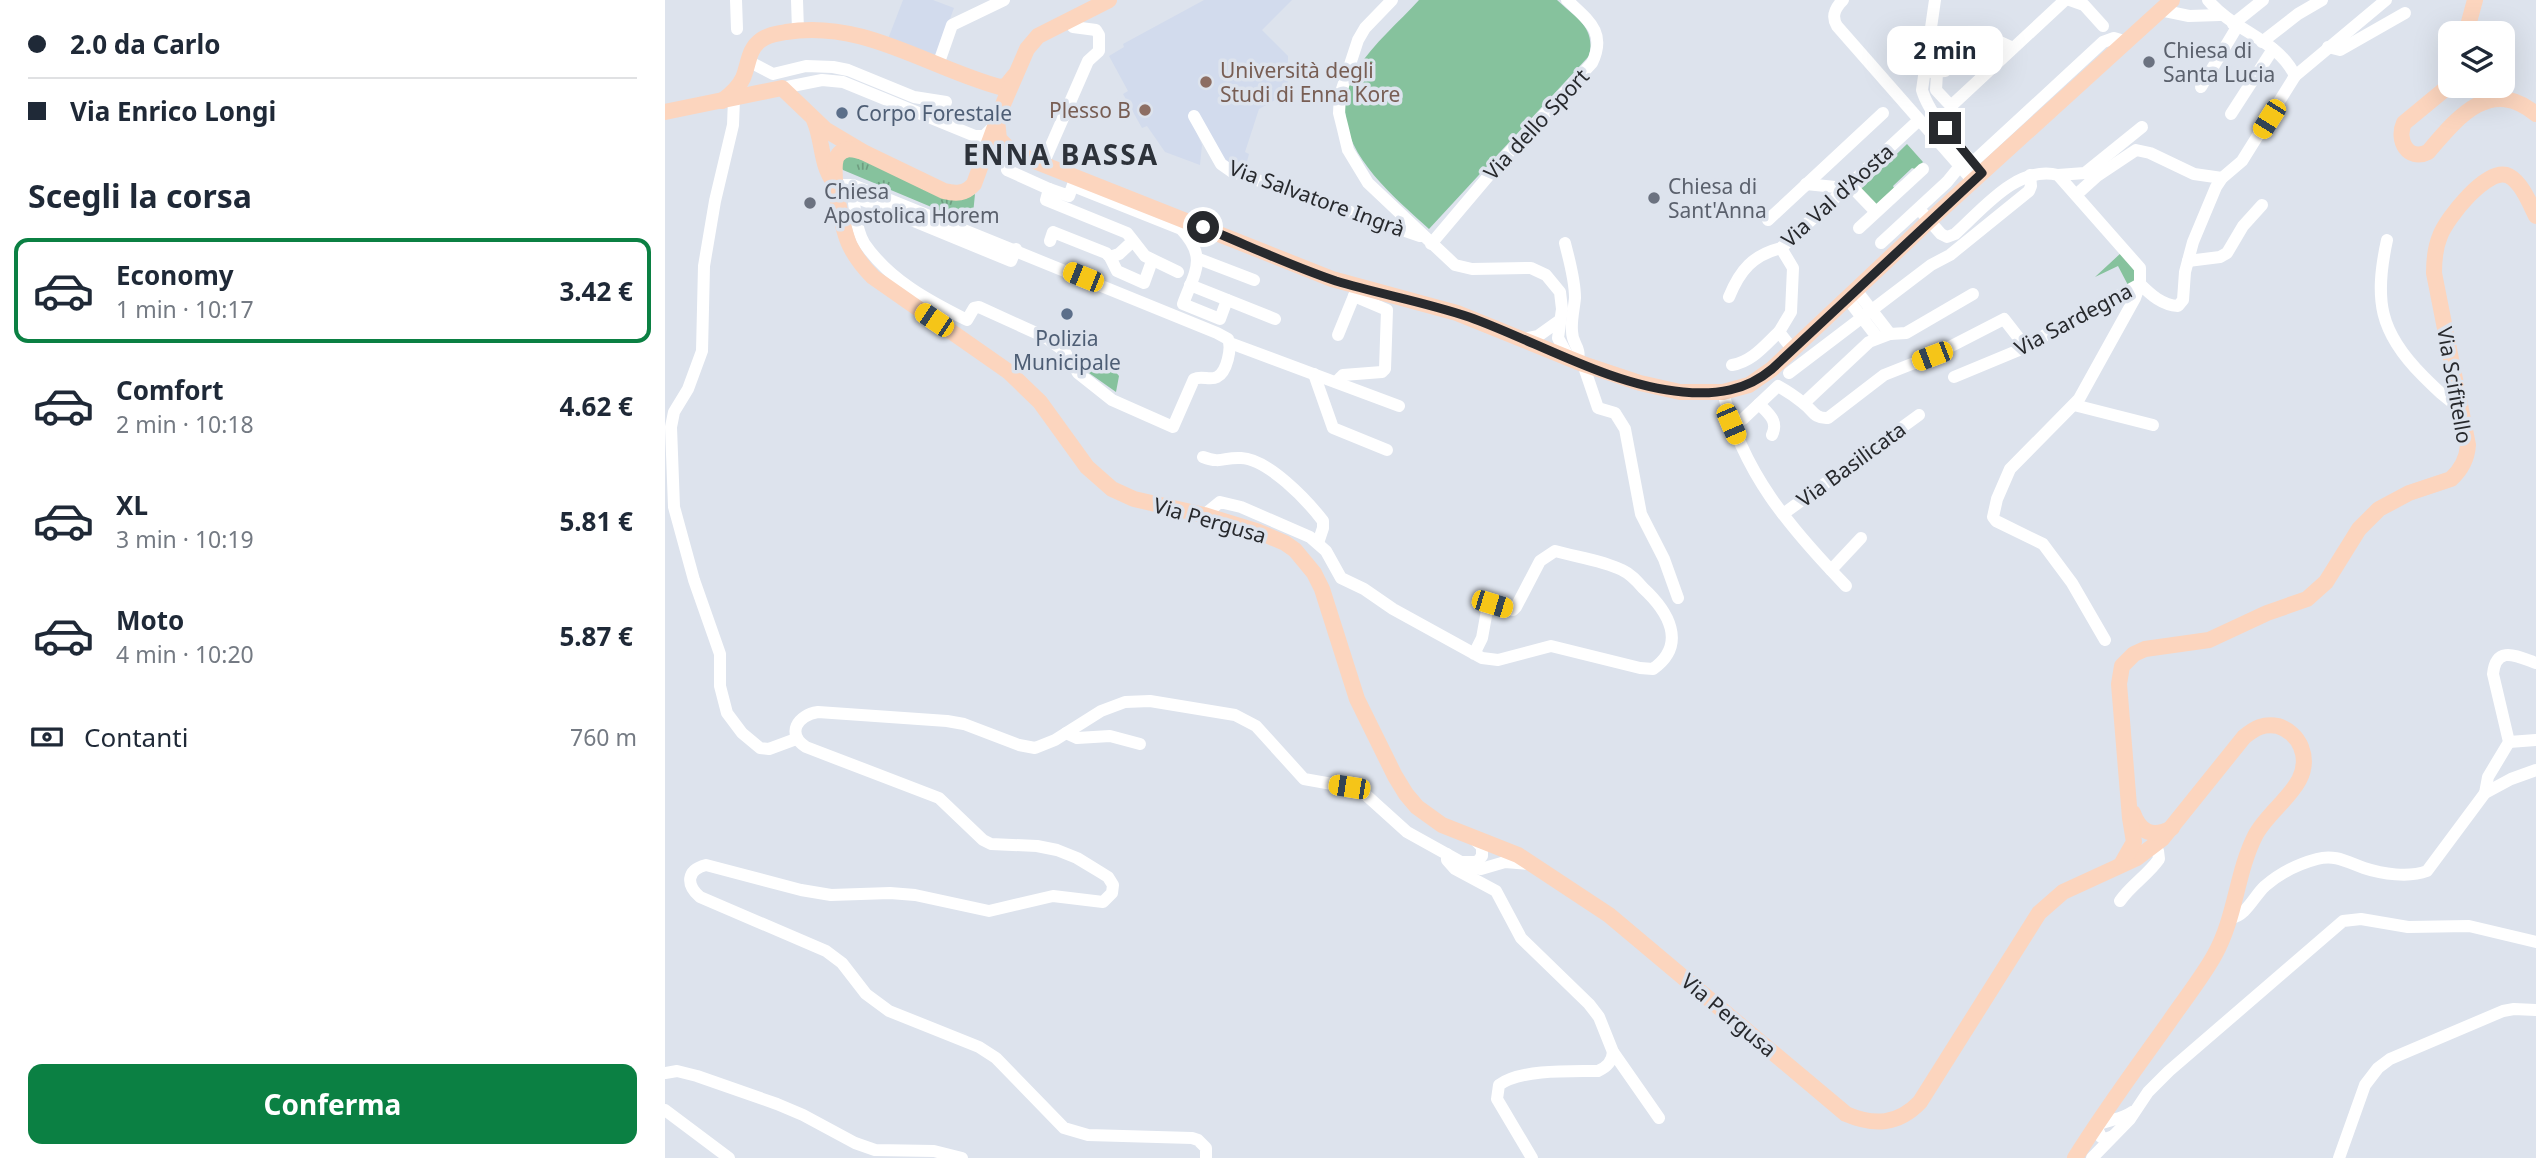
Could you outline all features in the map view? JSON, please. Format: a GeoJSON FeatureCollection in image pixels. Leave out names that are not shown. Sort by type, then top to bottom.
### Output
{"type":"FeatureCollection","features":[{"type":"Feature","properties":{"kind":"main road"},"geometry":{"type":"LineString","coordinates":[[665,112],[782,89],[826,131],[863,152],[953,194],[968,190],[979,171],[1027,49],[1038,36],[1109,0]]}},
{"type":"Feature","properties":{"kind":"main road"},"geometry":{"type":"LineString","coordinates":[[2469,21],[2475,0]]}},
{"type":"Feature","properties":{"kind":"main road"},"geometry":{"type":"LineString","coordinates":[[979,171],[998,153],[1012,152],[1043,164],[1074,181],[1332,279],[1356,292],[1457,313],[1523,339],[1548,342],[1577,361],[1666,390],[1695,393],[1723,391],[1756,382],[1793,350],[1851,294],[1968,167],[2166,5]]}},
{"type":"Feature","properties":{"kind":"main road"},"geometry":{"type":"LineString","coordinates":[[728,100],[743,79],[751,52],[759,41],[772,34],[798,30],[836,30],[859,35],[988,84],[1006,86],[1017,71]]}},
{"type":"Feature","properties":{"kind":"main road"},"geometry":{"type":"LineString","coordinates":[[743,79],[747,87],[756,94]]}},
{"type":"Feature","properties":{"kind":"main road"},"geometry":{"type":"LineString","coordinates":[[988,84],[1000,93],[1004,102]]}},
{"type":"Feature","properties":{"kind":"main road"},"geometry":{"type":"LineString","coordinates":[[2438,95],[2404,123],[2401,141],[2411,153],[2422,155],[2428,152],[2465,111],[2486,101],[2508,100],[2528,107],[2536,114]]}},
{"type":"Feature","properties":{"kind":"main road"},"geometry":{"type":"LineString","coordinates":[[813,118],[819,132],[825,169],[835,185]]}},
{"type":"Feature","properties":{"kind":"main road"},"geometry":{"type":"LineString","coordinates":[[997,120],[999,138],[1012,152]]}},
{"type":"Feature","properties":{"kind":"main road"},"geometry":{"type":"LineString","coordinates":[[835,185],[835,159],[839,153],[846,149],[863,152]]}},
{"type":"Feature","properties":{"kind":"main road","name":"Via Scifitello"},"geometry":{"type":"LineString","coordinates":[[2137,832],[2129,804],[2119,684],[2119,674],[2126,660],[2145,649],[2209,640],[2313,595],[2326,582],[2359,529],[2379,509],[2399,498],[2451,479],[2456,474],[2465,458],[2468,445],[2434,273],[2435,249],[2446,223],[2461,203],[2490,179],[2503,174],[2516,181],[2536,216]]}},
{"type":"Feature","properties":{"kind":"main road","name":"Via Pergusa"},"geometry":{"type":"LineString","coordinates":[[835,185],[847,238],[863,267],[873,277],[1025,386],[1051,416],[1087,467],[1101,481],[1134,499],[1204,515],[1285,543],[1306,561],[1322,589],[1357,699],[1395,776],[1406,794],[1429,818],[1502,848],[1609,915],[1846,1114],[1859,1119],[1879,1122],[1901,1118],[1920,1102],[2039,913],[2063,892],[2120,866],[2151,848],[2174,827],[2227,758],[2254,729],[2263,725],[2282,727],[2299,742],[2305,761],[2299,782],[2255,836],[2246,856],[2231,918],[2205,971],[2075,1158]]}},
{"type":"Feature","properties":{"kind":"main road"},"geometry":{"type":"LineString","coordinates":[[2137,832],[2157,834],[2174,827]]}},
{"type":"Feature","properties":{"kind":"main road"},"geometry":{"type":"LineString","coordinates":[[2137,832],[2151,848]]}},
{"type":"Feature","properties":{"kind":"main road"},"geometry":{"type":"LineString","coordinates":[[2120,866],[2128,855],[2137,832]]}},
{"type":"Feature","properties":{"kind":"street"},"geometry":{"type":"LineString","coordinates":[[736,0],[737,29]]}},
{"type":"Feature","properties":{"kind":"street"},"geometry":{"type":"LineString","coordinates":[[797,0],[798,30]]}},
{"type":"Feature","properties":{"kind":"street"},"geometry":{"type":"LineString","coordinates":[[938,65],[952,25],[1004,0]]}},
{"type":"Feature","properties":{"kind":"street"},"geometry":{"type":"LineString","coordinates":[[1392,0],[1365,28],[1358,40],[1342,87],[1339,113],[1348,150],[1368,183],[1447,260],[1464,268],[1531,268],[1546,275],[1560,292],[1562,309],[1548,342]]}},
{"type":"Feature","properties":{"kind":"street","name":"Via dello Sport"},"geometry":{"type":"LineString","coordinates":[[1428,241],[1593,63],[1597,52],[1597,32],[1592,23],[1567,0]]}},
{"type":"Feature","properties":{"kind":"street"},"geometry":{"type":"LineString","coordinates":[[1843,0],[1834,13],[1835,23],[1919,120],[1968,167]]}},
{"type":"Feature","properties":{"kind":"street"},"geometry":{"type":"LineString","coordinates":[[1935,0],[1931,71],[1936,90],[1951,107],[2067,0],[2084,5],[2103,26]]}},
{"type":"Feature","properties":{"kind":"street"},"geometry":{"type":"LineString","coordinates":[[2208,0],[2220,15],[2284,57],[2307,64]]}},
{"type":"Feature","properties":{"kind":"street"},"geometry":{"type":"LineString","coordinates":[[2201,88],[2235,25],[2263,0]]}},
{"type":"Feature","properties":{"kind":"street"},"geometry":{"type":"LineString","coordinates":[[2231,114],[2267,45],[2298,14],[2322,0]]}},
{"type":"Feature","properties":{"kind":"street"},"geometry":{"type":"LineString","coordinates":[[2105,640],[2072,583],[2043,544],[1993,517],[2003,484],[2015,461],[2074,405],[2135,298],[2140,284],[2168,305],[2178,306],[2183,300],[2185,272],[2193,242],[2222,178],[2242,162],[2295,76],[2386,0]]}},
{"type":"Feature","properties":{"kind":"street"},"geometry":{"type":"LineString","coordinates":[[2166,5],[2189,16],[2220,15]]}},
{"type":"Feature","properties":{"kind":"street"},"geometry":{"type":"LineString","coordinates":[[2328,47],[2340,50],[2405,13]]}},
{"type":"Feature","properties":{"kind":"street"},"geometry":{"type":"LineString","coordinates":[[1043,164],[1088,61],[1099,51],[1099,35],[1096,30],[1073,27],[1068,21]]}},
{"type":"Feature","properties":{"kind":"street"},"geometry":{"type":"LineString","coordinates":[[1931,71],[1945,71],[1983,37],[2013,48]]}},
{"type":"Feature","properties":{"kind":"street"},"geometry":{"type":"LineString","coordinates":[[2284,57],[2295,76]]}},
{"type":"Feature","properties":{"kind":"street"},"geometry":{"type":"LineString","coordinates":[[748,61],[773,74],[806,66],[848,70],[914,97],[946,102]]}},
{"type":"Feature","properties":{"kind":"street"},"geometry":{"type":"LineString","coordinates":[[1931,71],[1922,90],[1925,100],[1968,167]]}},
{"type":"Feature","properties":{"kind":"street"},"geometry":{"type":"LineString","coordinates":[[782,89],[822,80],[843,82],[975,136],[984,136],[997,120]]}},
{"type":"Feature","properties":{"kind":"street"},"geometry":{"type":"LineString","coordinates":[[728,100],[733,125],[703,266],[702,351],[688,389],[674,412],[671,427],[674,507],[694,580],[720,654],[720,686],[727,713],[732,722],[760,748],[769,749],[796,739]]}},
{"type":"Feature","properties":{"kind":"street"},"geometry":{"type":"LineString","coordinates":[[1768,220],[1884,113]]}},
{"type":"Feature","properties":{"kind":"street","name":"Via Salvatore Ingrà"},"geometry":{"type":"LineString","coordinates":[[1194,116],[1221,164],[1231,172],[1428,241]]}},
{"type":"Feature","properties":{"kind":"street","name":"Via Val d'Aosta"},"geometry":{"type":"LineString","coordinates":[[1729,297],[1736,281],[1756,257],[1781,248],[1919,120]]}},
{"type":"Feature","properties":{"kind":"street"},"geometry":{"type":"LineString","coordinates":[[1881,243],[1924,215],[1944,237],[1952,236],[2014,183],[2030,175],[2085,173],[2142,127]]}},
{"type":"Feature","properties":{"kind":"street"},"geometry":{"type":"LineString","coordinates":[[2076,195],[2097,176],[2136,150],[2150,153],[2194,174],[2222,178]]}},
{"type":"Feature","properties":{"kind":"street"},"geometry":{"type":"LineString","coordinates":[[1859,228],[1923,169]]}},
{"type":"Feature","properties":{"kind":"street"},"geometry":{"type":"LineString","coordinates":[[853,190],[862,241],[886,268],[912,290],[967,320],[974,308],[979,307],[1045,337],[1064,351],[1078,373],[1112,400],[1173,427],[1194,379],[1203,376],[1216,378],[1220,375],[1231,349],[1229,339],[1218,326],[1183,304],[1199,259],[1193,242],[1181,229],[1074,181],[1069,196],[1007,170]]}},
{"type":"Feature","properties":{"kind":"street"},"geometry":{"type":"LineString","coordinates":[[1789,373],[1931,265],[1950,255],[2029,191],[2030,175]]}},
{"type":"Feature","properties":{"kind":"street","name":"Via Sardegna"},"geometry":{"type":"LineString","coordinates":[[1954,377],[2025,346],[2140,284],[2140,268],[2058,176]]}},
{"type":"Feature","properties":{"kind":"street"},"geometry":{"type":"LineString","coordinates":[[1806,184],[1847,186],[1875,212]]}},
{"type":"Feature","properties":{"kind":"street"},"geometry":{"type":"LineString","coordinates":[[835,185],[1016,249],[1218,326]]}},
{"type":"Feature","properties":{"kind":"street"},"geometry":{"type":"LineString","coordinates":[[1049,188],[1046,200],[1062,214],[1127,233],[1145,257],[1178,272]]}},
{"type":"Feature","properties":{"kind":"street"},"geometry":{"type":"LineString","coordinates":[[2188,261],[2220,257],[2227,253],[2243,226],[2262,205]]}},
{"type":"Feature","properties":{"kind":"street"},"geometry":{"type":"LineString","coordinates":[[1050,241],[1053,232],[1110,257],[1117,271],[1144,283],[1152,261]]}},
{"type":"Feature","properties":{"kind":"street"},"geometry":{"type":"LineString","coordinates":[[2386,240],[2381,296],[2382,311],[2390,334],[2410,363],[2461,408]]}},
{"type":"Feature","properties":{"kind":"street"},"geometry":{"type":"LineString","coordinates":[[1110,257],[1119,254],[1133,241]]}},
{"type":"Feature","properties":{"kind":"street"},"geometry":{"type":"LineString","coordinates":[[1565,243],[1573,282],[1572,330],[1580,352],[1577,361],[1598,408],[1615,414],[1625,429],[1641,514],[1664,559],[1678,598]]}},
{"type":"Feature","properties":{"kind":"street"},"geometry":{"type":"LineString","coordinates":[[1732,365],[1755,355],[1779,332],[1791,312],[1793,268],[1781,248]]}},
{"type":"Feature","properties":{"kind":"street"},"geometry":{"type":"LineString","coordinates":[[1199,259],[1254,280]]}},
{"type":"Feature","properties":{"kind":"street"},"geometry":{"type":"LineString","coordinates":[[1190,285],[1275,319]]}},
{"type":"Feature","properties":{"kind":"street"},"geometry":{"type":"LineString","coordinates":[[1336,382],[1343,375],[1382,372],[1385,369],[1387,310],[1356,292],[1338,335]]}},
{"type":"Feature","properties":{"kind":"street"},"geometry":{"type":"LineString","coordinates":[[1851,294],[1883,335]]}},
{"type":"Feature","properties":{"kind":"street"},"geometry":{"type":"LineString","coordinates":[[1804,403],[1883,335],[1906,333],[1973,294]]}},
{"type":"Feature","properties":{"kind":"street"},"geometry":{"type":"LineString","coordinates":[[1218,326],[1227,300]]}},
{"type":"Feature","properties":{"kind":"street"},"geometry":{"type":"LineString","coordinates":[[1731,424],[1744,419],[1779,386],[1820,418],[1828,418],[1884,375],[1932,356],[2004,320],[2025,346]]}},
{"type":"Feature","properties":{"kind":"street"},"geometry":{"type":"LineString","coordinates":[[1779,332],[1793,350]]}},
{"type":"Feature","properties":{"kind":"street"},"geometry":{"type":"LineString","coordinates":[[1230,343],[1399,406]]}},
{"type":"Feature","properties":{"kind":"street"},"geometry":{"type":"LineString","coordinates":[[1314,374],[1333,428],[1387,450]]}},
{"type":"Feature","properties":{"kind":"street","name":"Via Basilicata"},"geometry":{"type":"LineString","coordinates":[[1723,391],[1731,424],[1752,469],[1790,526],[1846,586]]}},
{"type":"Feature","properties":{"kind":"street"},"geometry":{"type":"LineString","coordinates":[[1759,404],[1774,423],[1772,435]]}},
{"type":"Feature","properties":{"kind":"street"},"geometry":{"type":"LineString","coordinates":[[2074,405],[2153,425]]}},
{"type":"Feature","properties":{"kind":"street","name":"Via Basilicata"},"geometry":{"type":"LineString","coordinates":[[1783,514],[1919,415]]}},
{"type":"Feature","properties":{"kind":"street"},"geometry":{"type":"LineString","coordinates":[[1203,457],[1220,462],[1244,457],[1283,478],[1323,521],[1318,543]]}},
{"type":"Feature","properties":{"kind":"street"},"geometry":{"type":"LineString","coordinates":[[1204,515],[1220,502],[1241,507],[1288,526],[1318,543],[1342,578],[1474,654],[1490,660],[1551,646],[1653,669],[1669,653],[1671,629],[1668,618],[1653,597],[1630,574],[1555,551],[1539,561],[1513,610],[1488,605],[1482,638],[1474,654]]}},
{"type":"Feature","properties":{"kind":"street"},"geometry":{"type":"LineString","coordinates":[[1831,570],[1861,538]]}},
{"type":"Feature","properties":{"kind":"street"},"geometry":{"type":"LineString","coordinates":[[2485,793],[2488,777],[2509,742],[2493,674],[2494,665],[2498,657],[2504,655],[2536,663]]}},
{"type":"Feature","properties":{"kind":"street"},"geometry":{"type":"LineString","coordinates":[[1206,1158],[1206,1148],[1192,1138],[1087,1135],[1064,1128],[1015,1075],[985,1051],[889,1011],[866,994],[842,963],[826,951],[700,897],[693,891],[689,886],[690,874],[706,865],[801,890],[831,895],[902,894],[989,911],[1053,896],[1103,902],[1112,893],[1113,885],[1108,877],[1077,858],[1037,846],[1010,846],[983,840],[939,798],[806,747],[796,739],[798,721],[809,713],[818,712],[947,721],[964,724],[1019,745],[1035,748],[1101,711],[1125,702],[1150,701],[1235,715],[1256,726],[1304,779],[1349,787],[1366,795],[1407,832],[1447,854],[1481,869],[1514,862],[1533,865]]}},
{"type":"Feature","properties":{"kind":"street"},"geometry":{"type":"LineString","coordinates":[[1066,733],[1077,738],[1110,736],[1140,744]]}},
{"type":"Feature","properties":{"kind":"street"},"geometry":{"type":"LineString","coordinates":[[2509,742],[2536,740]]}},
{"type":"Feature","properties":{"kind":"street"},"geometry":{"type":"LineString","coordinates":[[2231,918],[2242,914],[2258,893],[2280,875],[2316,859],[2340,858],[2387,873],[2427,871],[2485,793],[2536,770]]}},
{"type":"Feature","properties":{"kind":"street"},"geometry":{"type":"LineString","coordinates":[[1470,836],[1482,847],[1482,856],[1477,862]]}},
{"type":"Feature","properties":{"kind":"street"},"geometry":{"type":"LineString","coordinates":[[1463,862],[1477,862],[1502,848]]}},
{"type":"Feature","properties":{"kind":"street"},"geometry":{"type":"LineString","coordinates":[[1494,865],[1501,859],[1502,848]]}},
{"type":"Feature","properties":{"kind":"street"},"geometry":{"type":"LineString","coordinates":[[2120,901],[2128,889],[2153,868],[2159,859],[2158,851],[2151,848]]}},
{"type":"Feature","properties":{"kind":"street"},"geometry":{"type":"LineString","coordinates":[[1447,854],[1447,860],[1455,869],[1496,891],[1521,938],[1589,1004],[1606,1029],[1613,1052],[1659,1118]]}},
{"type":"Feature","properties":{"kind":"street"},"geometry":{"type":"LineString","coordinates":[[2092,1158],[2130,1119],[2133,1111],[2169,1071],[2343,921],[2361,919],[2409,927],[2469,926],[2536,942]]}},
{"type":"Feature","properties":{"kind":"street"},"geometry":{"type":"LineString","coordinates":[[2339,1158],[2365,1085],[2378,1068],[2390,1059],[2503,1011],[2536,1010]]}},
{"type":"Feature","properties":{"kind":"street"},"geometry":{"type":"LineString","coordinates":[[1532,1158],[1497,1099],[1499,1085],[1519,1077],[1541,1073],[1598,1071],[1605,1068],[1613,1052]]}},
{"type":"Feature","properties":{"kind":"street"},"geometry":{"type":"LineString","coordinates":[[665,1073],[677,1071],[697,1076],[777,1104],[855,1143],[875,1150],[926,1150],[962,1158]]}},
{"type":"Feature","properties":{"kind":"street"},"geometry":{"type":"LineString","coordinates":[[2114,1100],[2118,1111],[2133,1111]]}},
{"type":"Feature","properties":{"kind":"street"},"geometry":{"type":"LineString","coordinates":[[665,1110],[729,1158]]}},
{"type":"Feature","properties":{"kind":"street"},"geometry":{"type":"LineString","coordinates":[[2113,1136],[2105,1139],[2101,1137],[2096,1126],[2133,1111]]}},
{"type":"Feature","properties":{"kind":"shaded area"},"geometry":{"type":"Polygon","coordinates":[[[903,0],[933,0],[954,8],[936,57],[888,39],[903,0]]]}},
{"type":"Feature","properties":{"kind":"shaded area","name":"Università degli Studi di Enna Kore"},"geometry":{"type":"Polygon","coordinates":[[[1204,0],[1292,0],[1262,30],[1288,56],[1288,85],[1275,100],[1259,109],[1245,152],[1249,154],[1245,169],[1228,162],[1196,131],[1202,145],[1200,165],[1165,152],[1147,126],[1142,128],[1123,94],[1128,91],[1109,56],[1124,47],[1123,44],[1204,0]]]}},
{"type":"Feature","properties":{"kind":"green space"},"geometry":{"type":"Polygon","coordinates":[[[1419,0],[1557,0],[1583,24],[1590,38],[1589,56],[1429,229],[1394,196],[1362,159],[1351,138],[1345,116],[1347,93],[1358,68],[1379,41],[1419,0]]]}},
{"type":"Feature","properties":{"kind":"green space"},"geometry":{"type":"Polygon","coordinates":[[[1907,144],[1923,162],[1915,169],[1912,168],[1875,204],[1861,189],[1907,144]]]}},
{"type":"Feature","properties":{"kind":"green space"},"geometry":{"type":"Polygon","coordinates":[[[849,153],[965,199],[975,194],[972,224],[843,170],[839,165],[849,153]]]}},
{"type":"Feature","properties":{"kind":"green space"},"geometry":{"type":"Polygon","coordinates":[[[2122,252],[2138,276],[2129,287],[2118,266],[2095,277],[2122,252]]]}},
{"type":"Feature","properties":{"kind":"green space"},"geometry":{"type":"Polygon","coordinates":[[[1103,357],[1119,376],[1116,392],[1089,373],[1092,359],[1103,357]]]}},
{"type":"Feature","properties":{"kind":"place","name":"Chiesa di Santa Lucia"},"geometry":{"type":"Point","coordinates":[2149,62]}},
{"type":"Feature","properties":{"kind":"place","name":"Università degli Studi di Enna Kore"},"geometry":{"type":"Point","coordinates":[1206,82]}},
{"type":"Feature","properties":{"kind":"place","name":"Plesso B"},"geometry":{"type":"Point","coordinates":[1145,110]}},
{"type":"Feature","properties":{"kind":"place","name":"Corpo Forestale"},"geometry":{"type":"Point","coordinates":[842,113]}},
{"type":"Feature","properties":{"kind":"place","name":"Chiesa di Sant'Anna"},"geometry":{"type":"Point","coordinates":[1654,198]}},
{"type":"Feature","properties":{"kind":"place","name":"Chiesa Apostolica Horem"},"geometry":{"type":"Point","coordinates":[810,203]}},
{"type":"Feature","properties":{"kind":"place","name":"Polizia Municipale"},"geometry":{"type":"Point","coordinates":[1067,314]}},
{"type":"Feature","properties":{"kind":"district","name":"ENNA BASSA"},"geometry":{"type":"Point","coordinates":[1061,154]}},
{"type":"Feature","properties":{"kind":"route"},"geometry":{"type":"LineString","coordinates":[[1203,227],[1332,279],[1471,318],[1598,370],[1666,390],[1695,393],[1723,391],[1749,386],[1772,369],[1982,173],[1945,128]]}}]}
